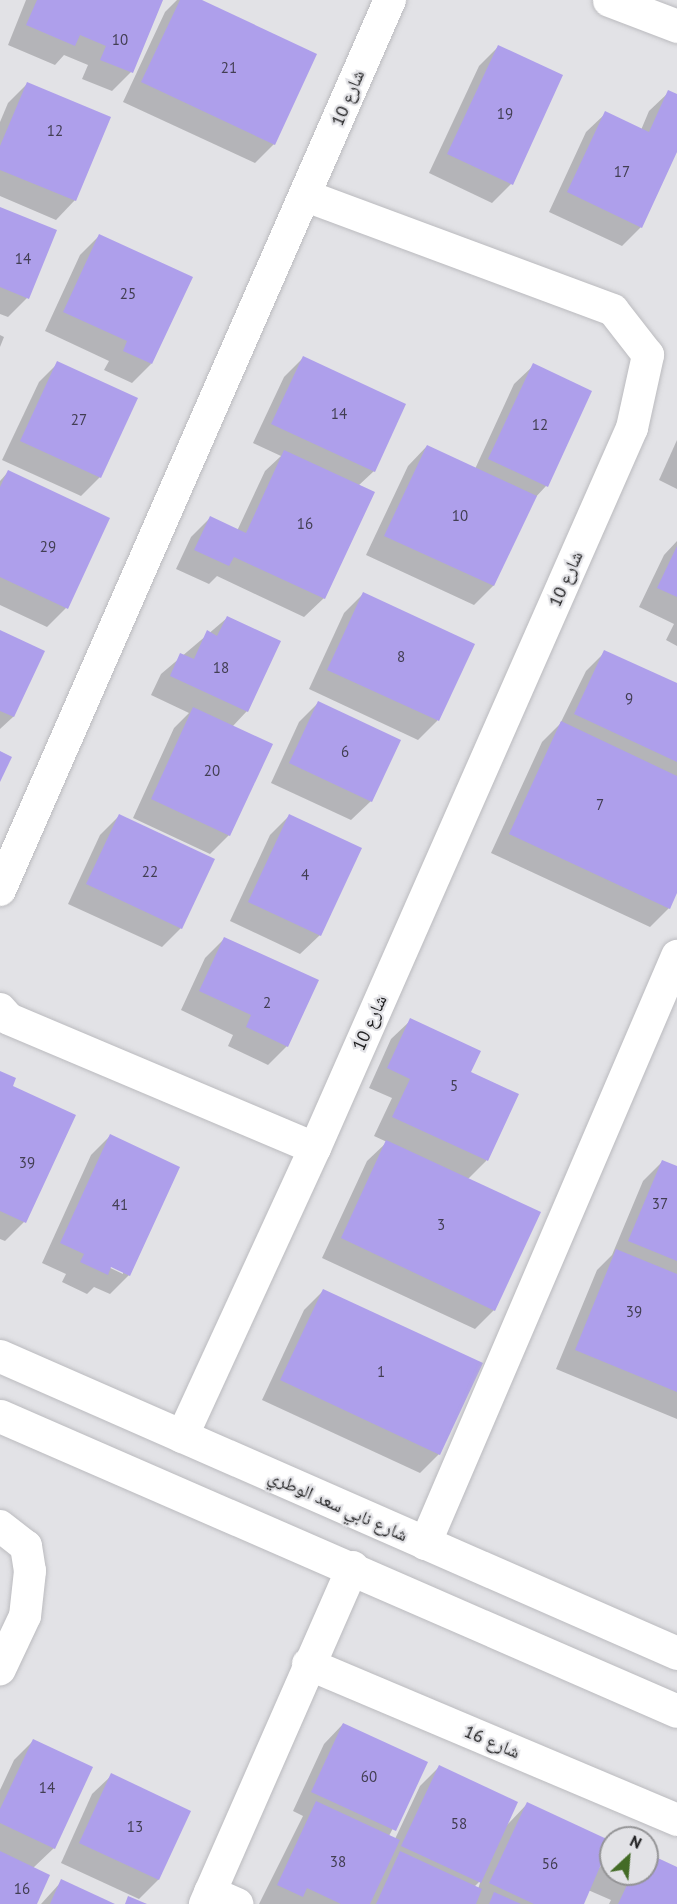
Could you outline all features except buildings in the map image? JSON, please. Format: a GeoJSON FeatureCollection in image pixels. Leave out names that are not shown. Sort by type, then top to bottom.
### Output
{"type":"FeatureCollection","features":[{"type":"Feature","properties":{"kind":"street","name":"شارع 10"},"geometry":{"type":"LineString","coordinates":[[0,890],[307,196],[390,0]]}},
{"type":"Feature","properties":{"kind":"street"},"geometry":{"type":"LineString","coordinates":[[609,0],[677,26]]}},
{"type":"Feature","properties":{"kind":"street","name":"شارع 10"},"geometry":{"type":"LineString","coordinates":[[182,1437],[315,1148],[632,428],[648,355],[613,310],[307,196]]}},
{"type":"Feature","properties":{"kind":"street"},"geometry":{"type":"LineString","coordinates":[[425,1544],[677,956]]}},
{"type":"Feature","properties":{"kind":"street"},"geometry":{"type":"LineString","coordinates":[[0,1009],[9,1019],[315,1148]]}},
{"type":"Feature","properties":{"kind":"street","name":"شارع نابي سعد الوطري"},"geometry":{"type":"LineString","coordinates":[[0,1356],[425,1544],[674,1645]]}},
{"type":"Feature","properties":{"kind":"street"},"geometry":{"type":"LineString","coordinates":[[0,1416],[353,1567],[677,1711]]}},
{"type":"Feature","properties":{"kind":"street"},"geometry":{"type":"LineString","coordinates":[[0,1526],[27,1546],[30,1572],[25,1616],[0,1669]]}},
{"type":"Feature","properties":{"kind":"street"},"geometry":{"type":"LineString","coordinates":[[217,1900],[308,1664],[353,1567]]}},
{"type":"Feature","properties":{"kind":"street","name":"شارع 16"},"geometry":{"type":"LineString","coordinates":[[308,1664],[677,1820]]}}]}
